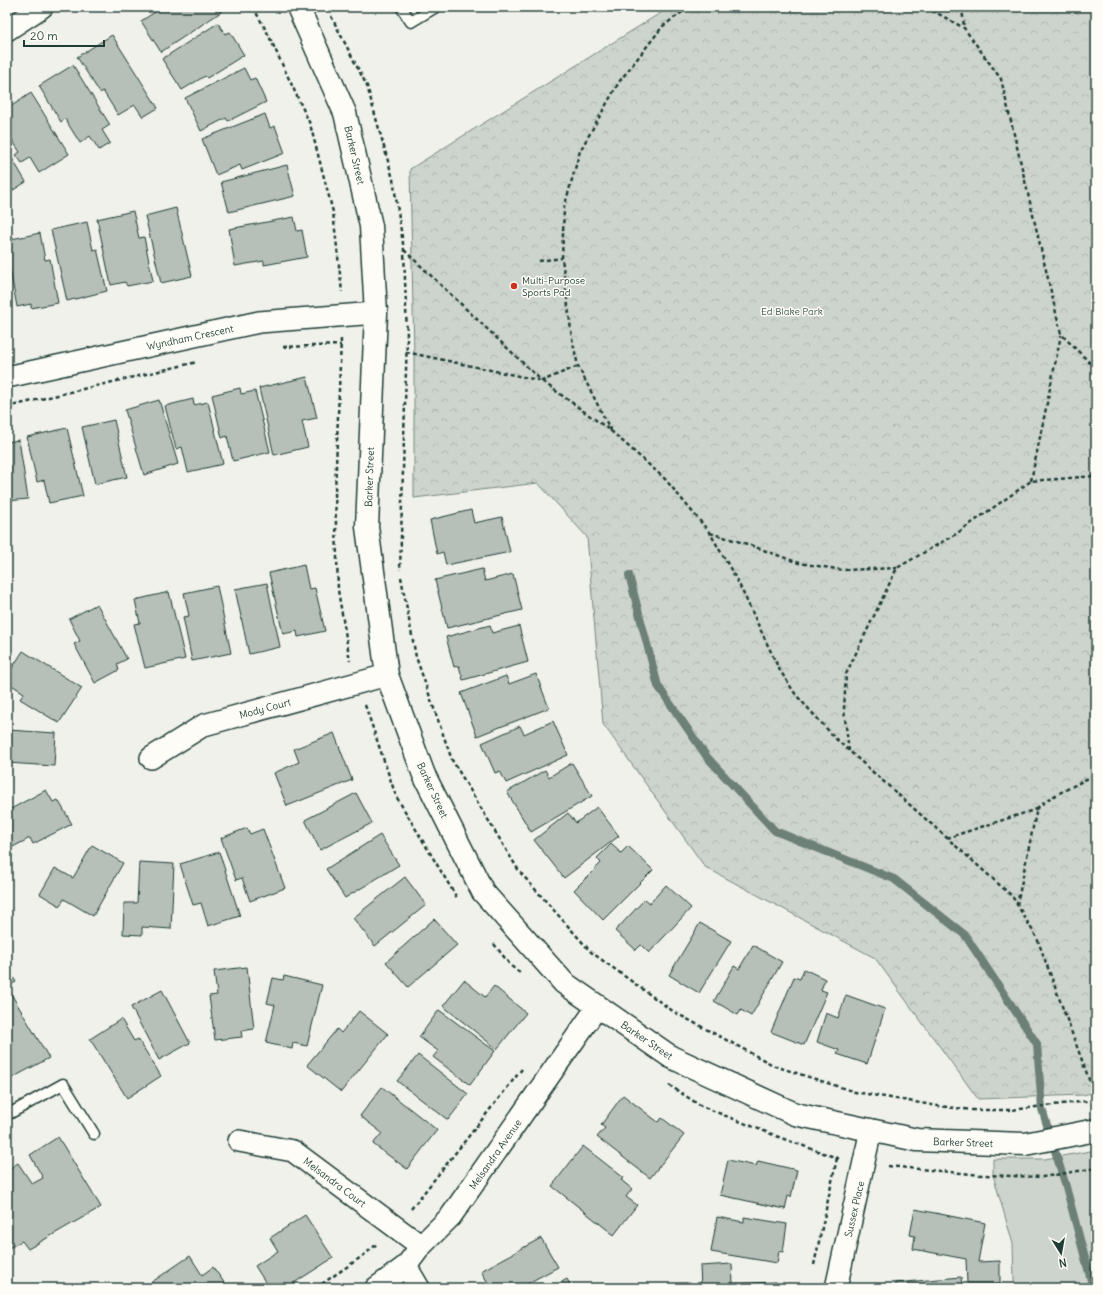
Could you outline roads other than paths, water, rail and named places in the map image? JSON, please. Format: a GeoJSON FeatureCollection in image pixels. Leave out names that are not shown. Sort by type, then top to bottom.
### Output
{"type":"FeatureCollection","features":[{"type":"Feature","properties":{"kind":"street"},"geometry":{"type":"LineString","coordinates":[[7,30],[42,7]]}},
{"type":"Feature","properties":{"kind":"street","name":"Barker Street"},"geometry":{"type":"LineString","coordinates":[[298,7],[345,113],[370,226],[376,313],[367,527],[387,675],[424,774],[483,892],[564,983],[671,1057],[796,1114],[917,1140],[1025,1144],[1096,1130]]}},
{"type":"Feature","properties":{"kind":"street","name":"Wyndham Crescent"},"geometry":{"type":"LineString","coordinates":[[7,377],[259,322],[376,313]]}},
{"type":"Feature","properties":{"kind":"street","name":"Mody Court"},"geometry":{"type":"LineString","coordinates":[[151,758],[204,725],[387,675]]}},
{"type":"Feature","properties":{"kind":"street","name":"Melsandra Avenue"},"geometry":{"type":"LineString","coordinates":[[376,1288],[406,1266],[421,1246],[451,1216],[598,1006]]}},
{"type":"Feature","properties":{"kind":"street","name":"Sussex Place"},"geometry":{"type":"LineString","coordinates":[[836,1288],[871,1130]]}},
{"type":"Feature","properties":{"kind":"street","name":"Melsandra Court"},"geometry":{"type":"LineString","coordinates":[[239,1141],[293,1151],[421,1246]]}},
{"type":"Feature","properties":{"kind":"street"},"geometry":{"type":"LineString","coordinates":[[406,1266],[419,1288]]}},
{"type":"Feature","properties":{"kind":"lane"},"geometry":{"type":"LineString","coordinates":[[401,7],[411,22],[436,7]]}},
{"type":"Feature","properties":{"kind":"lane"},"geometry":{"type":"LineString","coordinates":[[7,1115],[63,1084],[94,1134]]}},
{"type":"Feature","properties":{"kind":"waterway"},"geometry":{"type":"LineString","coordinates":[[629,575],[658,686],[707,757],[775,831],[894,879],[965,935],[1037,1044],[1042,1109],[1065,1183],[1093,1288]]}},
{"type":"Feature","properties":{"kind":"place","name":"Multi-Purpose Sports Pad"},"geometry":{"type":"Point","coordinates":[514,286]}},
{"type":"Feature","properties":{"kind":"park label","name":"Ed Blake Park"},"geometry":{"type":"Point","coordinates":[792,311]}}]}
